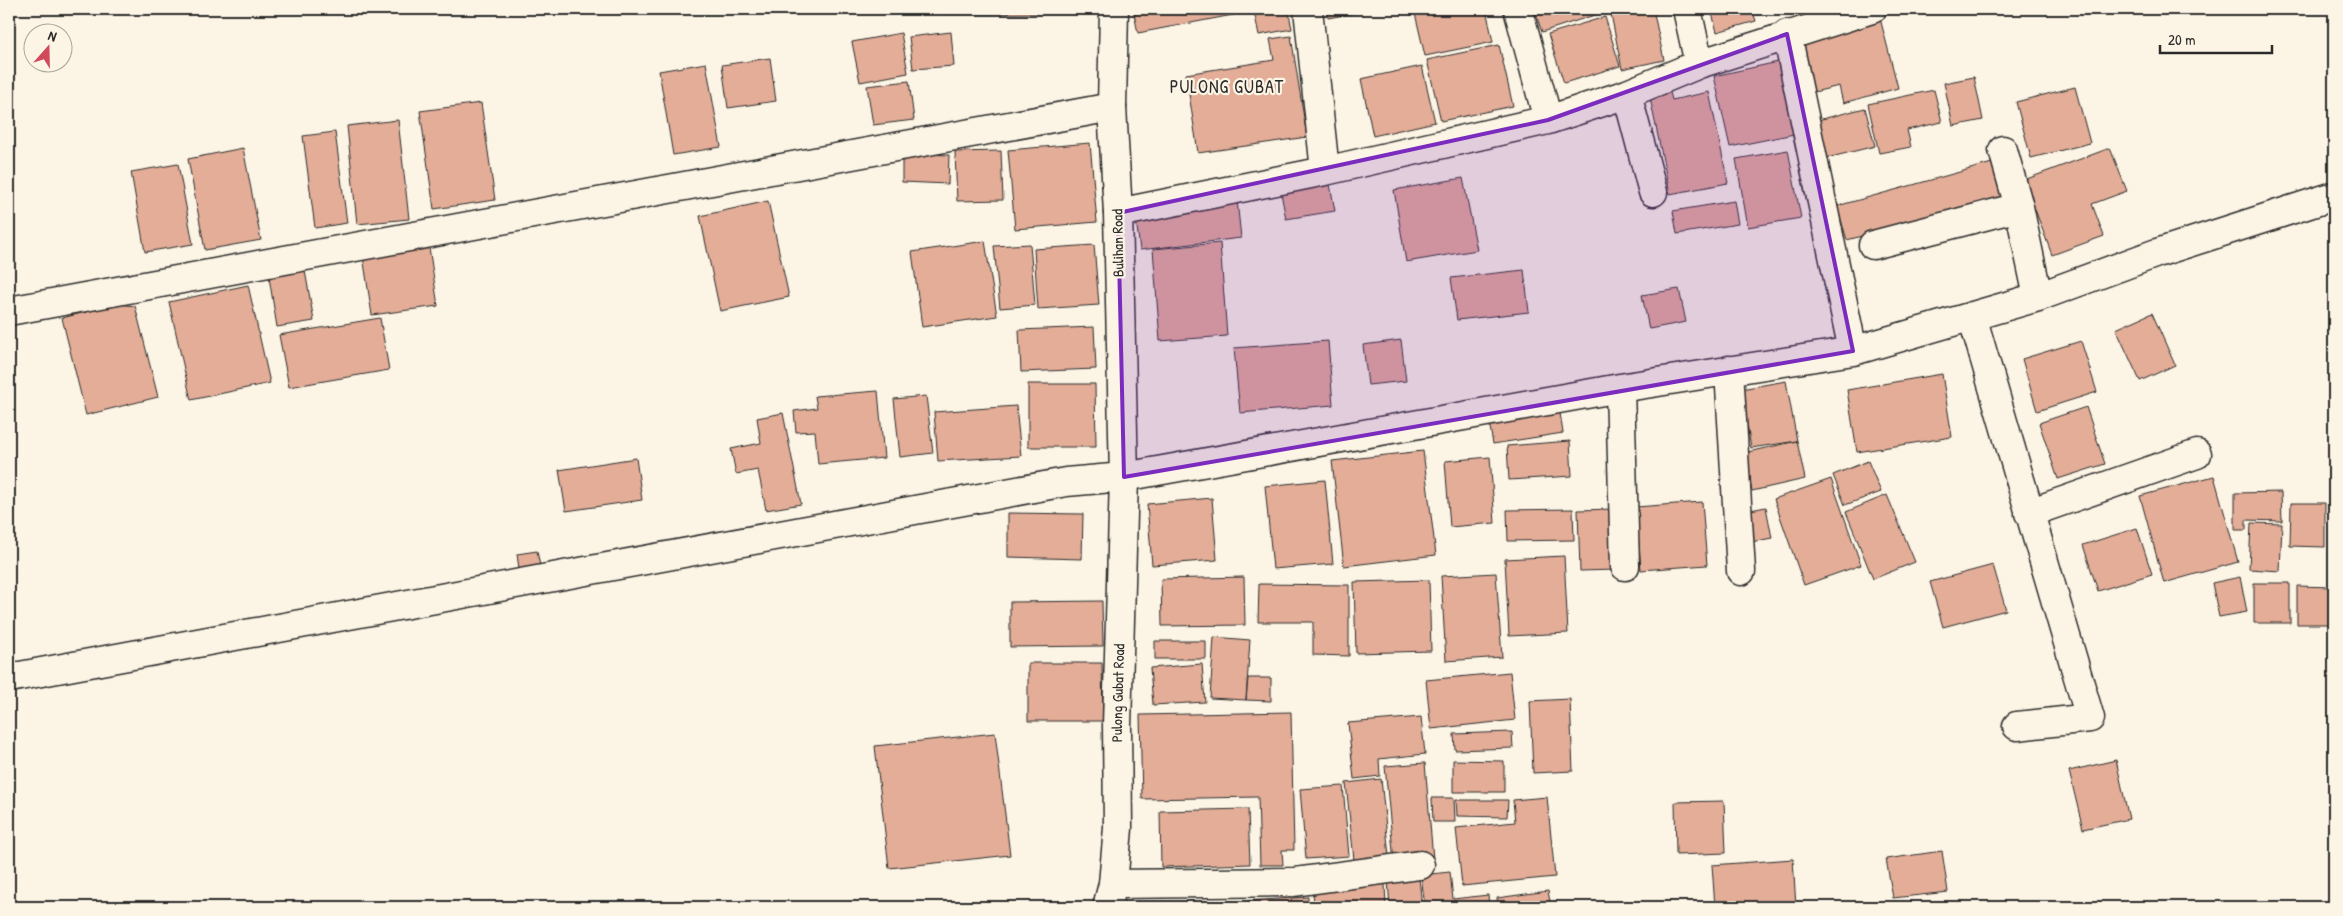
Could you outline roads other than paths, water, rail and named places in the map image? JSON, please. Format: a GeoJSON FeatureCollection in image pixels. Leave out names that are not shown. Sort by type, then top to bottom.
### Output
{"type":"FeatureCollection","features":[{"type":"Feature","properties":{"kind":"street","name":"Bulihan Road"},"geometry":{"type":"LineString","coordinates":[[1114,9],[1112,107],[1118,213],[1124,477]]}},
{"type":"Feature","properties":{"kind":"street"},"geometry":{"type":"LineString","coordinates":[[1308,9],[1325,171]]}},
{"type":"Feature","properties":{"kind":"street"},"geometry":{"type":"LineString","coordinates":[[1518,9],[1548,120]]}},
{"type":"Feature","properties":{"kind":"street"},"geometry":{"type":"LineString","coordinates":[[1687,9],[1699,64]]}},
{"type":"Feature","properties":{"kind":"street"},"geometry":{"type":"LineString","coordinates":[[1118,213],[1325,171],[1548,120],[1627,94],[1699,64],[1787,34],[1872,9]]}},
{"type":"Feature","properties":{"kind":"street"},"geometry":{"type":"LineString","coordinates":[[1787,34],[1853,351]]}},
{"type":"Feature","properties":{"kind":"street"},"geometry":{"type":"LineString","coordinates":[[1627,94],[1653,192]]}},
{"type":"Feature","properties":{"kind":"street"},"geometry":{"type":"LineString","coordinates":[[9,311],[1112,107]]}},
{"type":"Feature","properties":{"kind":"street"},"geometry":{"type":"LineString","coordinates":[[2003,150],[2019,207],[2038,297]]}},
{"type":"Feature","properties":{"kind":"street"},"geometry":{"type":"LineString","coordinates":[[9,678],[1066,482],[1124,477],[1620,388],[1853,351],[2038,297],[2157,253],[2334,196]]}},
{"type":"Feature","properties":{"kind":"street"},"geometry":{"type":"LineString","coordinates":[[1873,245],[2019,207]]}},
{"type":"Feature","properties":{"kind":"street"},"geometry":{"type":"LineString","coordinates":[[1972,316],[2090,718],[2017,726]]}},
{"type":"Feature","properties":{"kind":"street"},"geometry":{"type":"LineString","coordinates":[[1730,370],[1741,571]]}},
{"type":"Feature","properties":{"kind":"street"},"geometry":{"type":"LineString","coordinates":[[1620,388],[1625,566]]}},
{"type":"Feature","properties":{"kind":"street"},"geometry":{"type":"LineString","coordinates":[[2029,512],[2197,454]]}},
{"type":"Feature","properties":{"kind":"street","name":"Pulong Gubat Road"},"geometry":{"type":"LineString","coordinates":[[1110,896],[1118,828],[1117,726],[1124,477]]}},
{"type":"Feature","properties":{"kind":"street"},"geometry":{"type":"LineString","coordinates":[[1110,896],[1294,882],[1420,865]]}},
{"type":"Feature","properties":{"kind":"district","name":"PULONG GUBAT"},"geometry":{"type":"Point","coordinates":[1227,87]}}]}
